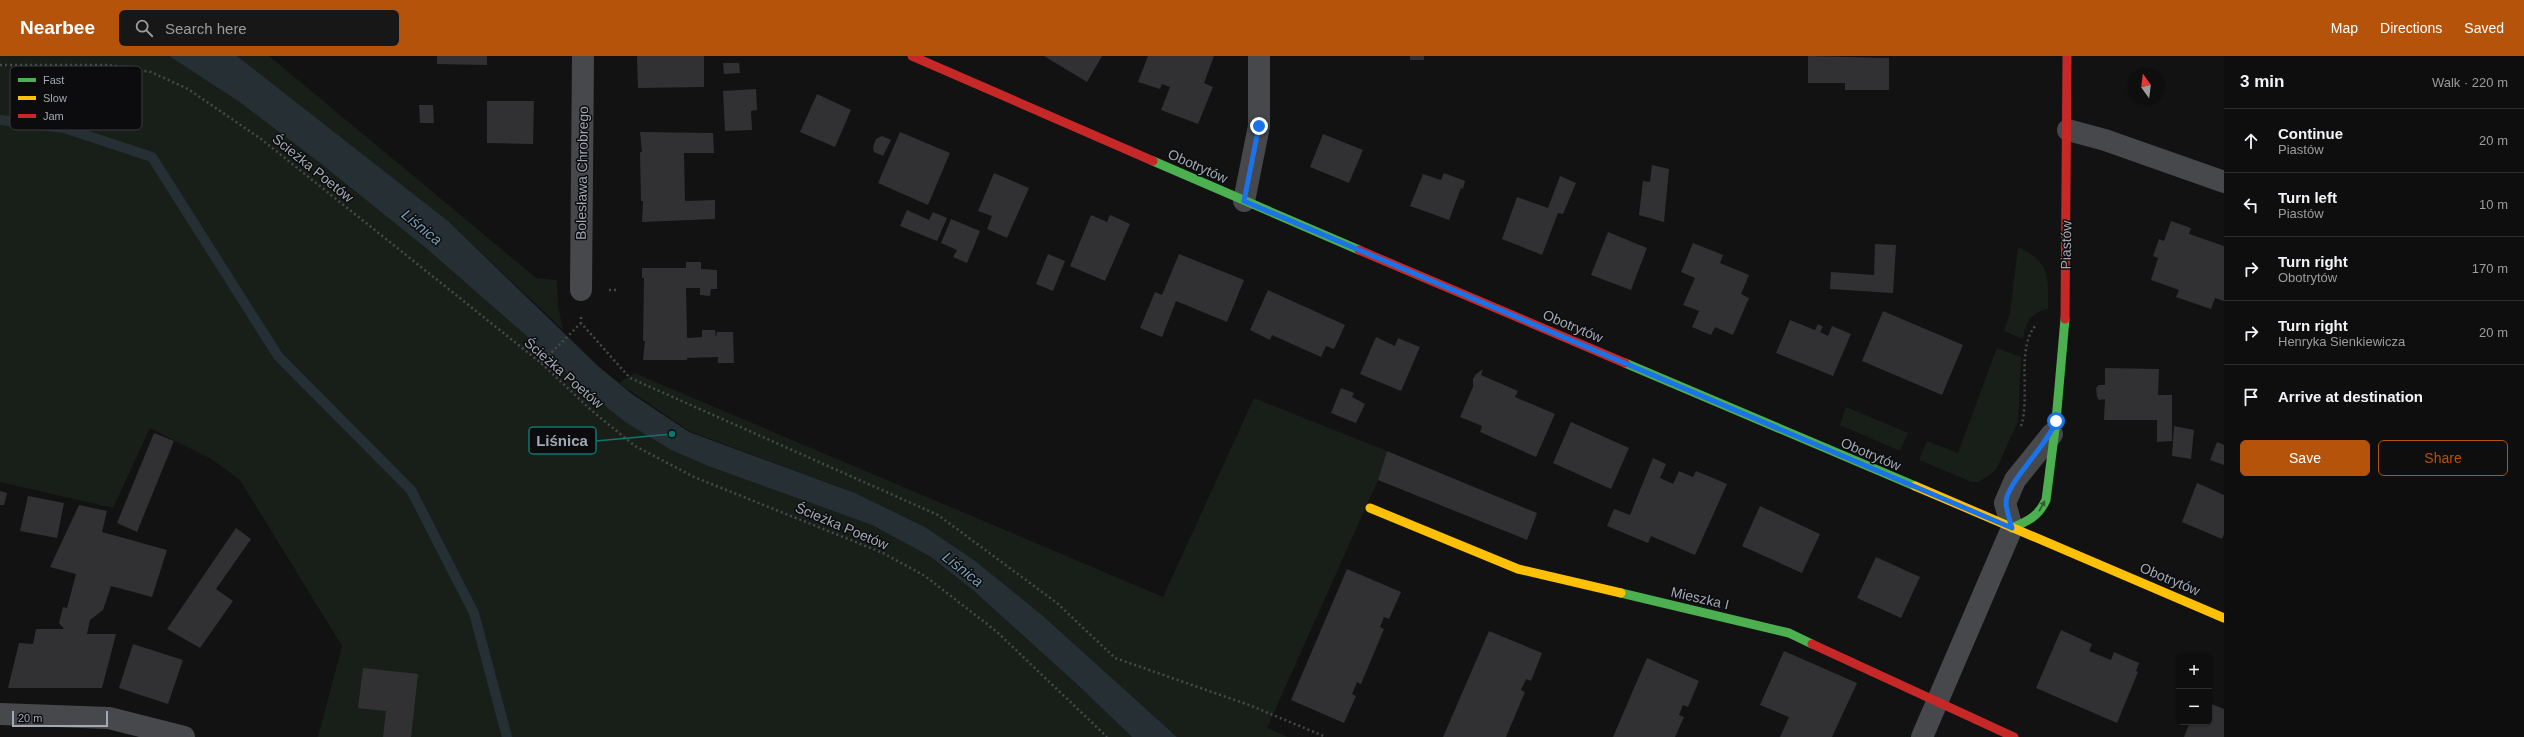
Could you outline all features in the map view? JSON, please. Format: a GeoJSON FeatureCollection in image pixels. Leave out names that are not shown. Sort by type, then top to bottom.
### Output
{"type":"FeatureCollection","features":[{"type":"Feature","properties":{"kind":"street","name":"Bolesława Chrobrego"},"geometry":{"type":"LineString","coordinates":[[580,290],[583,56]]}},
{"type":"Feature","properties":{"kind":"street","name":"Obotrytów"},"geometry":{"type":"LineString","coordinates":[[912,56],[1244,201],[2012,528],[2068,550],[2224,618]]}},
{"type":"Feature","properties":{"kind":"street"},"geometry":{"type":"LineString","coordinates":[[1244,201],[1259,126],[1259,56]]}},
{"type":"Feature","properties":{"kind":"street","name":"Piastów"},"geometry":{"type":"LineString","coordinates":[[2052,434],[2016,480],[2005,503],[2012,528],[2036,517],[2049,493],[2052,434],[2056,421],[2065,333],[2068,130],[2067,56]]}},
{"type":"Feature","properties":{"kind":"street"},"geometry":{"type":"LineString","coordinates":[[2068,130],[2105,140],[2224,182]]}},
{"type":"Feature","properties":{"kind":"street","name":"Mieszka I"},"geometry":{"type":"LineString","coordinates":[[1370,508],[1518,569],[1789,633],[2014,737]]}},
{"type":"Feature","properties":{"kind":"street"},"geometry":{"type":"LineString","coordinates":[[1922,737],[2012,528]]}},
{"type":"Feature","properties":{"kind":"street"},"geometry":{"type":"LineString","coordinates":[[0,714],[109,718],[184,737]]}},
{"type":"Feature","properties":{"kind":"path","name":"Ścieżka Poetów"},"geometry":{"type":"LineString","coordinates":[[0,65],[115,66]]}},
{"type":"Feature","properties":{"kind":"path","name":"Ścieżka Poetów"},"geometry":{"type":"LineString","coordinates":[[142,70],[151,72],[188,89],[261,139],[541,363],[591,410],[635,446],[694,477],[883,553],[925,576],[996,631],[1107,737]]}},
{"type":"Feature","properties":{"kind":"path"},"geometry":{"type":"LineString","coordinates":[[616,290],[580,290],[581,323],[630,378],[938,516],[1057,603],[1115,658],[1249,705],[1326,737]]}},
{"type":"Feature","properties":{"kind":"path"},"geometry":{"type":"LineString","coordinates":[[2019,430],[2024,410],[2024,384],[2028,344],[2032,330],[2042,321]]}},
{"type":"Feature","properties":{"kind":"path"},"geometry":{"type":"LineString","coordinates":[[541,363],[581,323]]}},
{"type":"Feature","properties":{"kind":"shaded area"},"geometry":{"type":"Polygon","coordinates":[[[0,56],[169,56],[238,101],[320,163],[427,249],[545,352],[579,385],[625,422],[671,450],[708,466],[872,525],[931,557],[974,591],[1082,689],[1132,737],[318,737],[342,646],[240,480],[213,460],[150,428],[113,508],[0,482],[0,56]]]}},
{"type":"Feature","properties":{"kind":"shaded area"},"geometry":{"type":"Polygon","coordinates":[[[237,56],[269,56],[536,278],[557,280],[558,306],[563,330],[448,221],[237,56]]]}},
{"type":"Feature","properties":{"kind":"shaded area"},"geometry":{"type":"Polygon","coordinates":[[[2018,247],[2037,259],[2042,265],[2047,279],[2048,288],[2048,309],[2037,313],[2030,319],[2027,323],[2023,339],[2004,331],[2010,313],[2018,247]]]}},
{"type":"Feature","properties":{"kind":"shaded area"},"geometry":{"type":"Polygon","coordinates":[[[1997,348],[2021,357],[2018,421],[1996,470],[1979,482],[1972,482],[1919,460],[1927,441],[1958,453],[1997,348]]]}},
{"type":"Feature","properties":{"kind":"shaded area"},"geometry":{"type":"Polygon","coordinates":[[[634,373],[1163,597],[1254,398],[1387,451],[1378,480],[1267,728],[1288,737],[1177,737],[1042,615],[974,560],[925,527],[855,493],[689,431],[619,383],[634,373]]]}},
{"type":"Feature","properties":{"kind":"shaded area"},"geometry":{"type":"Polygon","coordinates":[[[1846,407],[1908,433],[1900,451],[1840,425],[1846,407]]]}},
{"type":"Feature","properties":{"kind":"water"},"geometry":{"type":"Polygon","coordinates":[[[169,56],[237,56],[448,221],[599,367],[632,394],[689,432],[855,493],[925,527],[974,560],[1042,615],[1177,737],[1132,737],[1082,689],[974,591],[931,557],[872,525],[708,466],[671,450],[625,422],[579,385],[545,352],[427,249],[320,163],[238,101],[169,56]]]}},
{"type":"Feature","properties":{"kind":"building"},"geometry":{"type":"Polygon","coordinates":[[[437,56],[487,56],[487,65],[437,64],[437,56]]]}},
{"type":"Feature","properties":{"kind":"building"},"geometry":{"type":"Polygon","coordinates":[[[637,56],[704,56],[704,87],[638,88],[637,56]]]}},
{"type":"Feature","properties":{"kind":"building"},"geometry":{"type":"Polygon","coordinates":[[[1044,56],[1102,56],[1087,82],[1044,56]]]}},
{"type":"Feature","properties":{"kind":"building"},"geometry":{"type":"Polygon","coordinates":[[[1148,56],[1214,56],[1204,83],[1213,87],[1198,124],[1161,110],[1170,87],[1162,84],[1160,89],[1138,82],[1148,56]]]}},
{"type":"Feature","properties":{"kind":"building"},"geometry":{"type":"Polygon","coordinates":[[[1410,56],[1424,56],[1424,60],[1410,60],[1410,56]]]}},
{"type":"Feature","properties":{"kind":"building"},"geometry":{"type":"Polygon","coordinates":[[[1808,56],[1889,58],[1889,90],[1845,90],[1845,83],[1808,83],[1808,56]]]}},
{"type":"Feature","properties":{"kind":"building"},"geometry":{"type":"Polygon","coordinates":[[[723,63],[739,63],[740,73],[724,74],[723,63]]]}},
{"type":"Feature","properties":{"kind":"building"},"geometry":{"type":"Polygon","coordinates":[[[756,89],[757,110],[751,111],[752,130],[725,131],[723,91],[756,89]]]}},
{"type":"Feature","properties":{"kind":"building"},"geometry":{"type":"Polygon","coordinates":[[[817,94],[851,110],[835,147],[800,132],[817,94]]]}},
{"type":"Feature","properties":{"kind":"building"},"geometry":{"type":"Polygon","coordinates":[[[487,101],[534,101],[533,144],[487,143],[487,101]]]}},
{"type":"Feature","properties":{"kind":"building"},"geometry":{"type":"Polygon","coordinates":[[[419,105],[433,105],[434,123],[420,123],[419,105]]]}},
{"type":"Feature","properties":{"kind":"building"},"geometry":{"type":"Polygon","coordinates":[[[640,132],[713,133],[714,153],[684,153],[685,201],[715,200],[715,219],[642,222],[643,201],[641,201],[640,152],[642,152],[640,132]]]}},
{"type":"Feature","properties":{"kind":"building"},"geometry":{"type":"Polygon","coordinates":[[[900,132],[950,153],[928,205],[878,183],[900,132]]]}},
{"type":"Feature","properties":{"kind":"building"},"geometry":{"type":"Polygon","coordinates":[[[1323,134],[1363,150],[1349,183],[1310,167],[1323,134]]]}},
{"type":"Feature","properties":{"kind":"building"},"geometry":{"type":"Polygon","coordinates":[[[882,136],[891,140],[883,156],[874,152],[873,147],[876,139],[882,136]]]}},
{"type":"Feature","properties":{"kind":"building"},"geometry":{"type":"Polygon","coordinates":[[[1652,165],[1669,169],[1664,222],[1639,215],[1643,181],[1650,182],[1652,165]]]}},
{"type":"Feature","properties":{"kind":"building"},"geometry":{"type":"Polygon","coordinates":[[[994,173],[1029,188],[1007,238],[987,229],[992,216],[978,211],[994,173]]]}},
{"type":"Feature","properties":{"kind":"building"},"geometry":{"type":"Polygon","coordinates":[[[1444,173],[1465,181],[1449,220],[1410,206],[1423,174],[1441,180],[1444,173]]]}},
{"type":"Feature","properties":{"kind":"building"},"geometry":{"type":"Polygon","coordinates":[[[1560,176],[1576,183],[1563,214],[1558,213],[1542,255],[1502,239],[1517,197],[1548,208],[1560,176]]]}},
{"type":"Feature","properties":{"kind":"building"},"geometry":{"type":"Polygon","coordinates":[[[907,210],[929,220],[933,212],[947,218],[937,241],[900,226],[907,210]]]}},
{"type":"Feature","properties":{"kind":"building"},"geometry":{"type":"Polygon","coordinates":[[[1091,215],[1107,222],[1110,215],[1130,224],[1105,281],[1070,266],[1091,215]]]}},
{"type":"Feature","properties":{"kind":"building"},"geometry":{"type":"Polygon","coordinates":[[[951,219],[980,231],[967,263],[953,257],[957,250],[941,243],[951,219]]]}},
{"type":"Feature","properties":{"kind":"building"},"geometry":{"type":"Polygon","coordinates":[[[2171,221],[2191,228],[2189,234],[2224,246],[2224,301],[2215,298],[2211,309],[2176,297],[2179,290],[2151,280],[2158,258],[2153,256],[2159,239],[2164,241],[2171,221]]]}},
{"type":"Feature","properties":{"kind":"building"},"geometry":{"type":"Polygon","coordinates":[[[1608,232],[1647,248],[1631,290],[1591,275],[1608,232]]]}},
{"type":"Feature","properties":{"kind":"building"},"geometry":{"type":"Polygon","coordinates":[[[1693,243],[1723,255],[1720,263],[1749,275],[1741,294],[1749,298],[1733,335],[1715,327],[1711,335],[1692,327],[1699,311],[1683,305],[1695,278],[1681,272],[1693,243]]]}},
{"type":"Feature","properties":{"kind":"building"},"geometry":{"type":"Polygon","coordinates":[[[1875,244],[1896,245],[1893,293],[1830,289],[1831,272],[1874,275],[1875,244]]]}},
{"type":"Feature","properties":{"kind":"building"},"geometry":{"type":"Polygon","coordinates":[[[1048,254],[1065,261],[1053,291],[1036,284],[1048,254]]]}},
{"type":"Feature","properties":{"kind":"building"},"geometry":{"type":"Polygon","coordinates":[[[1179,254],[1244,280],[1227,322],[1176,301],[1162,337],[1140,328],[1155,292],[1162,295],[1179,254]]]}},
{"type":"Feature","properties":{"kind":"building"},"geometry":{"type":"Polygon","coordinates":[[[686,262],[701,262],[701,269],[717,270],[717,289],[711,289],[710,296],[700,295],[700,288],[686,288],[687,338],[702,337],[702,330],[715,330],[716,337],[717,332],[733,332],[734,363],[718,363],[718,357],[687,358],[687,360],[643,360],[645,341],[643,341],[644,278],[642,278],[642,268],[686,268],[686,262]]]}},
{"type":"Feature","properties":{"kind":"building"},"geometry":{"type":"Polygon","coordinates":[[[1268,290],[1345,325],[1334,349],[1326,346],[1321,357],[1272,335],[1270,340],[1250,330],[1268,290]]]}},
{"type":"Feature","properties":{"kind":"building"},"geometry":{"type":"Polygon","coordinates":[[[1883,311],[1963,345],[1942,395],[1862,361],[1883,311]]]}},
{"type":"Feature","properties":{"kind":"building"},"geometry":{"type":"Polygon","coordinates":[[[1790,320],[1815,330],[1818,324],[1823,327],[1820,332],[1828,336],[1832,326],[1851,334],[1833,376],[1776,353],[1790,320]]]}},
{"type":"Feature","properties":{"kind":"building"},"geometry":{"type":"Polygon","coordinates":[[[1376,337],[1395,346],[1398,338],[1420,347],[1401,391],[1360,374],[1376,337]]]}},
{"type":"Feature","properties":{"kind":"building"},"geometry":{"type":"Polygon","coordinates":[[[2105,368],[2159,369],[2158,395],[2172,395],[2172,441],[2157,442],[2157,420],[2104,420],[2105,399],[2099,400],[2097,397],[2096,388],[2099,385],[2105,385],[2105,368]]]}},
{"type":"Feature","properties":{"kind":"building"},"geometry":{"type":"Polygon","coordinates":[[[1483,369],[1481,375],[1518,391],[1515,397],[1555,414],[1536,457],[1480,432],[1482,426],[1460,417],[1473,387],[1473,379],[1476,374],[1483,369]]]}},
{"type":"Feature","properties":{"kind":"building"},"geometry":{"type":"Polygon","coordinates":[[[1341,388],[1354,393],[1352,397],[1365,404],[1356,423],[1331,413],[1341,388]]]}},
{"type":"Feature","properties":{"kind":"building"},"geometry":{"type":"Polygon","coordinates":[[[1571,422],[1629,448],[1611,489],[1553,463],[1571,422]]]}},
{"type":"Feature","properties":{"kind":"building"},"geometry":{"type":"Polygon","coordinates":[[[2174,426],[2194,430],[2191,459],[2172,456],[2174,426]]]}},
{"type":"Feature","properties":{"kind":"building"},"geometry":{"type":"Polygon","coordinates":[[[154,433],[174,441],[137,532],[117,523],[154,433]]]}},
{"type":"Feature","properties":{"kind":"building"},"geometry":{"type":"Polygon","coordinates":[[[2217,442],[2224,445],[2224,465],[2210,460],[2217,442]]]}},
{"type":"Feature","properties":{"kind":"building"},"geometry":{"type":"Polygon","coordinates":[[[1387,451],[1537,513],[1527,540],[1378,480],[1387,451]]]}},
{"type":"Feature","properties":{"kind":"building"},"geometry":{"type":"Polygon","coordinates":[[[1653,458],[1666,464],[1660,478],[1673,484],[1679,471],[1693,477],[1696,471],[1727,484],[1695,555],[1651,536],[1648,543],[1607,526],[1614,509],[1630,515],[1653,458]]]}},
{"type":"Feature","properties":{"kind":"building"},"geometry":{"type":"Polygon","coordinates":[[[2197,483],[2224,495],[2224,534],[2222,539],[2182,522],[2197,483]]]}},
{"type":"Feature","properties":{"kind":"building"},"geometry":{"type":"Polygon","coordinates":[[[0,491],[7,493],[4,505],[0,505],[0,491]]]}},
{"type":"Feature","properties":{"kind":"building"},"geometry":{"type":"Polygon","coordinates":[[[28,496],[64,503],[57,538],[20,531],[28,496]]]}},
{"type":"Feature","properties":{"kind":"building"},"geometry":{"type":"Polygon","coordinates":[[[79,505],[107,511],[102,532],[167,550],[152,597],[111,586],[103,610],[90,620],[87,634],[116,634],[102,688],[8,688],[19,643],[33,644],[36,629],[64,629],[59,623],[63,607],[67,608],[76,574],[50,567],[79,505]]]}},
{"type":"Feature","properties":{"kind":"building"},"geometry":{"type":"Polygon","coordinates":[[[1760,506],[1820,534],[1802,573],[1742,546],[1760,506]]]}},
{"type":"Feature","properties":{"kind":"building"},"geometry":{"type":"Polygon","coordinates":[[[236,528],[251,539],[216,589],[233,601],[200,648],[167,629],[236,528]]]}},
{"type":"Feature","properties":{"kind":"building"},"geometry":{"type":"Polygon","coordinates":[[[1876,557],[1920,577],[1901,618],[1857,598],[1876,557]]]}},
{"type":"Feature","properties":{"kind":"building"},"geometry":{"type":"Polygon","coordinates":[[[1347,569],[1401,592],[1389,619],[1384,617],[1380,627],[1384,629],[1361,684],[1357,682],[1352,694],[1356,696],[1344,723],[1291,700],[1347,569]]]}},
{"type":"Feature","properties":{"kind":"building"},"geometry":{"type":"Polygon","coordinates":[[[2061,630],[2092,644],[2089,651],[2111,660],[2114,652],[2139,663],[2136,671],[2138,672],[2117,723],[2036,688],[2061,630]]]}},
{"type":"Feature","properties":{"kind":"building"},"geometry":{"type":"Polygon","coordinates":[[[1489,631],[1542,653],[1531,681],[1526,679],[1521,690],[1525,692],[1506,737],[1443,737],[1489,631]]]}},
{"type":"Feature","properties":{"kind":"building"},"geometry":{"type":"Polygon","coordinates":[[[133,644],[183,660],[168,704],[119,688],[133,644]]]}},
{"type":"Feature","properties":{"kind":"building"},"geometry":{"type":"Polygon","coordinates":[[[1784,651],[1857,683],[1832,737],[1780,737],[1789,717],[1760,705],[1784,651]]]}},
{"type":"Feature","properties":{"kind":"building"},"geometry":{"type":"Polygon","coordinates":[[[1647,658],[1699,681],[1688,707],[1683,705],[1679,715],[1684,717],[1675,737],[1613,737],[1647,658]]]}},
{"type":"Feature","properties":{"kind":"building"},"geometry":{"type":"Polygon","coordinates":[[[363,668],[418,674],[411,737],[383,737],[386,711],[358,708],[363,668]]]}},
{"type":"Feature","properties":{"kind":"building"},"geometry":{"type":"Polygon","coordinates":[[[2212,704],[2224,709],[2224,737],[2184,737],[2189,725],[2212,725],[2212,704]]]}},
{"type":"Feature","properties":{"kind":"waterway"},"geometry":{"type":"LineString","coordinates":[[0,120],[10,121]]}},
{"type":"Feature","properties":{"kind":"waterway"},"geometry":{"type":"LineString","coordinates":[[70,130],[152,157],[278,356],[411,490],[474,613],[507,737]]}},
{"type":"Feature","properties":{"kind":"traffic: fast"},"geometry":{"type":"LineString","coordinates":[[1153,161],[1359,250]]}},
{"type":"Feature","properties":{"kind":"traffic: fast"},"geometry":{"type":"LineString","coordinates":[[2012,528],[2032,518],[2040,511],[2046,500],[2056,421],[2065,319]]}},
{"type":"Feature","properties":{"kind":"traffic: fast"},"geometry":{"type":"LineString","coordinates":[[1625,363],[1915,486]]}},
{"type":"Feature","properties":{"kind":"traffic: fast"},"geometry":{"type":"LineString","coordinates":[[1621,593],[1789,633],[1812,644]]}},
{"type":"Feature","properties":{"kind":"traffic: slow"},"geometry":{"type":"LineString","coordinates":[[1915,486],[2224,618]]}},
{"type":"Feature","properties":{"kind":"traffic: slow"},"geometry":{"type":"LineString","coordinates":[[1370,508],[1518,569],[1621,593]]}},
{"type":"Feature","properties":{"kind":"traffic: jam"},"geometry":{"type":"LineString","coordinates":[[912,56],[1153,161]]}},
{"type":"Feature","properties":{"kind":"traffic: jam"},"geometry":{"type":"LineString","coordinates":[[2065,319],[2067,56]]}},
{"type":"Feature","properties":{"kind":"traffic: jam"},"geometry":{"type":"LineString","coordinates":[[1359,250],[1625,363]]}},
{"type":"Feature","properties":{"kind":"traffic: jam"},"geometry":{"type":"LineString","coordinates":[[1812,644],[2014,737]]}},
{"type":"Feature","properties":{"kind":"place","name":"Liśnica"},"geometry":{"type":"Point","coordinates":[672,434]}},
{"type":"Feature","properties":{"kind":"route"},"geometry":{"type":"LineString","coordinates":[[1259,126],[1244,201],[1900,482],[2012,528],[2005,503],[2016,480],[2052,434],[2056,421]]}}]}
